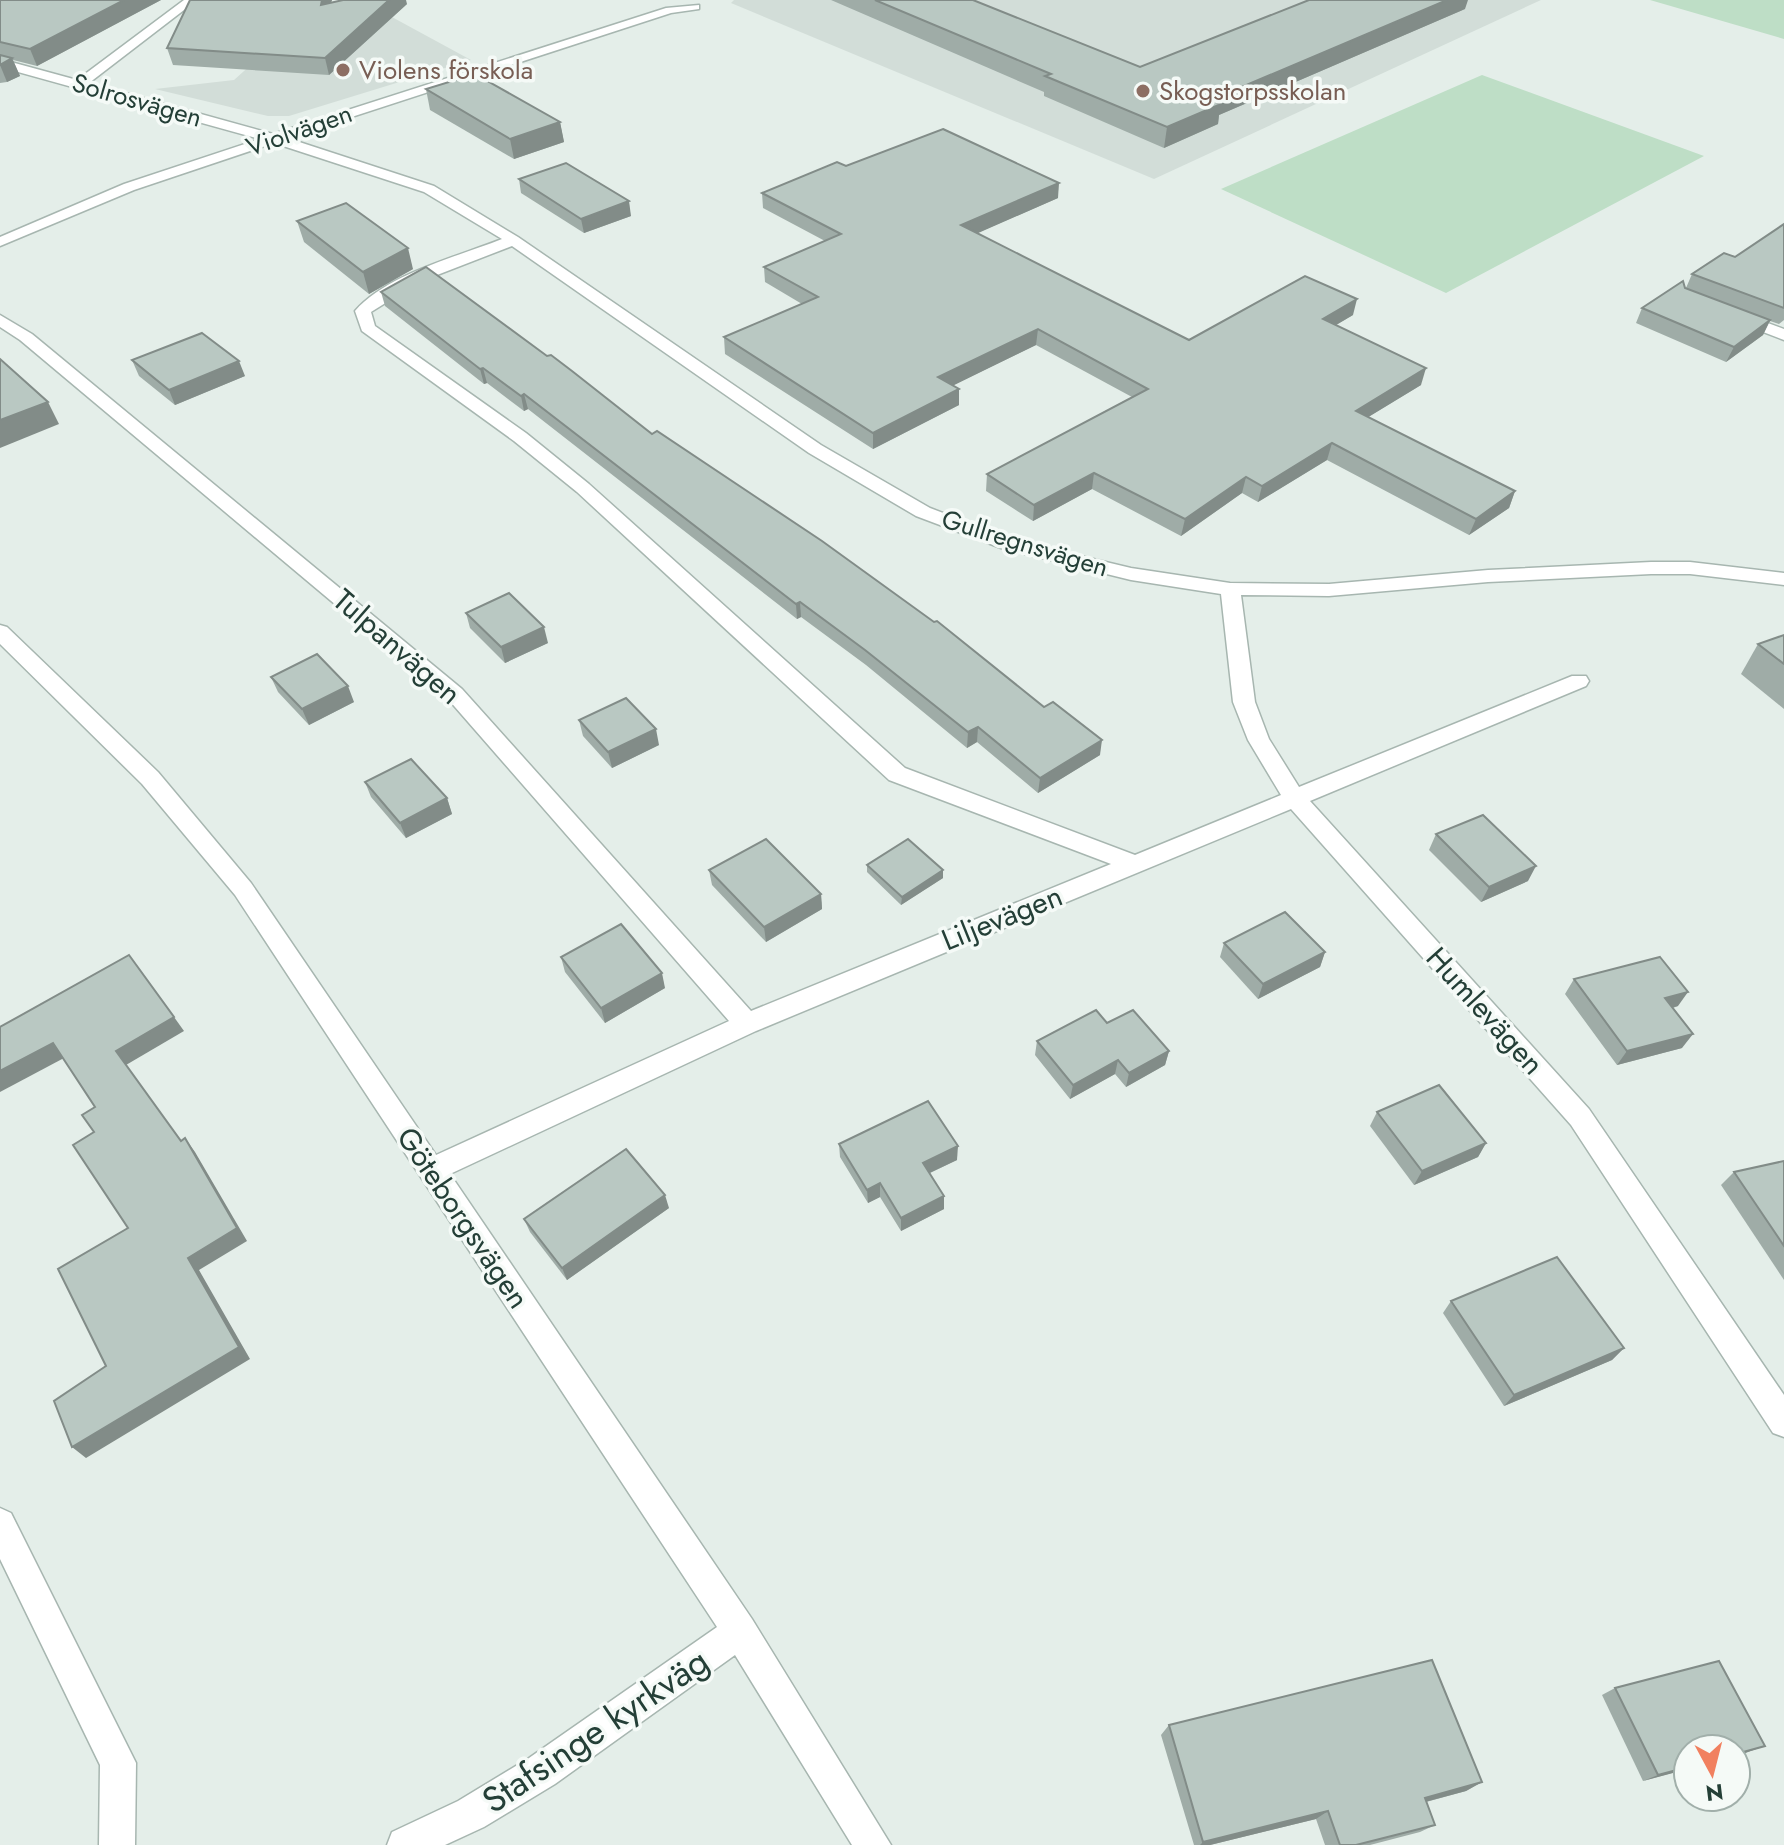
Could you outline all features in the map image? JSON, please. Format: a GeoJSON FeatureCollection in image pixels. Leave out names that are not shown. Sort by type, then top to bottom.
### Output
{"type":"FeatureCollection","features":[{"type":"Feature","properties":{"kind":"street"},"geometry":{"type":"LineString","coordinates":[[80,84],[191,0]]}},
{"type":"Feature","properties":{"kind":"street","name":"Violvägen"},"geometry":{"type":"LineString","coordinates":[[0,242],[129,187],[273,138],[670,10],[695,7]]}},
{"type":"Feature","properties":{"kind":"street","name":"Solrosvägen"},"geometry":{"type":"LineString","coordinates":[[0,63],[273,138]]}},
{"type":"Feature","properties":{"kind":"street","name":"Gullregnsvägen"},"geometry":{"type":"LineString","coordinates":[[273,138],[429,189],[513,240],[815,449],[923,512],[1008,544],[1081,563],[1230,589],[1329,590],[1488,576],[1651,568],[1690,568],[1784,579]]}},
{"type":"Feature","properties":{"kind":"street"},"geometry":{"type":"LineString","coordinates":[[513,240],[393,290],[372,302],[363,311],[368,328],[520,437],[583,488],[897,774],[1135,864]]}},
{"type":"Feature","properties":{"kind":"street"},"geometry":{"type":"LineString","coordinates":[[1727,313],[1784,335]]}},
{"type":"Feature","properties":{"kind":"street","name":"Tulpanvägen"},"geometry":{"type":"LineString","coordinates":[[0,320],[26,337],[455,694],[747,1024]]}},
{"type":"Feature","properties":{"kind":"street","name":"Humlevägen"},"geometry":{"type":"LineString","coordinates":[[1230,589],[1244,702],[1259,740],[1294,797],[1580,1117],[1784,1422]]}},
{"type":"Feature","properties":{"kind":"street","name":"Göteborgsvägen"},"geometry":{"type":"LineString","coordinates":[[0,632],[150,778],[243,889],[740,1631],[873,1845]]}},
{"type":"Feature","properties":{"kind":"street","name":"Liljevägen"},"geometry":{"type":"LineString","coordinates":[[431,1170],[747,1024],[1579,681]]}},
{"type":"Feature","properties":{"kind":"street"},"geometry":{"type":"LineString","coordinates":[[0,1524],[118,1763],[117,1845]]}},
{"type":"Feature","properties":{"kind":"street","name":"Stafsinge kyrkväg"},"geometry":{"type":"LineString","coordinates":[[405,1845],[471,1814],[542,1771],[740,1631]]}},
{"type":"Feature","properties":{"kind":"shaded area","name":"Skogstorpsskolan"},"geometry":{"type":"Polygon","coordinates":[[[734,0],[1541,0],[1154,179],[731,3],[734,0]]]}},
{"type":"Feature","properties":{"kind":"shaded area","name":"Violens förskola"},"geometry":{"type":"Polygon","coordinates":[[[314,8],[379,10],[471,60],[289,116],[268,116],[155,89],[234,80],[314,8]]]}},
{"type":"Feature","properties":{"kind":"green space"},"geometry":{"type":"Polygon","coordinates":[[[1650,0],[1784,0],[1784,39],[1650,0]]]}},
{"type":"Feature","properties":{"kind":"green space"},"geometry":{"type":"Polygon","coordinates":[[[1482,75],[1704,156],[1446,293],[1221,189],[1482,75]]]}},
{"type":"Feature","properties":{"kind":"building"},"geometry":{"type":"Polygon","coordinates":[[[0,0],[124,0],[30,49],[0,42],[0,0]]]}},
{"type":"Feature","properties":{"kind":"building"},"geometry":{"type":"Polygon","coordinates":[[[190,0],[322,0],[321,5],[343,0],[389,0],[325,58],[167,48],[190,0]]]}},
{"type":"Feature","properties":{"kind":"building"},"geometry":{"type":"Polygon","coordinates":[[[875,0],[973,0],[1140,67],[1309,0],[1447,0],[1211,100],[1221,104],[1167,127],[875,0]]]}},
{"type":"Feature","properties":{"kind":"building"},"geometry":{"type":"Polygon","coordinates":[[[0,55],[12,58],[0,65],[0,55]]]}},
{"type":"Feature","properties":{"kind":"building"},"geometry":{"type":"Polygon","coordinates":[[[475,74],[560,122],[510,139],[426,89],[475,74]]]}},
{"type":"Feature","properties":{"kind":"building"},"geometry":{"type":"Polygon","coordinates":[[[943,129],[1059,183],[961,225],[1189,340],[1305,276],[1357,299],[1323,319],[1426,368],[1356,411],[1515,491],[1476,519],[1332,443],[1262,486],[1246,477],[1185,519],[1094,473],[1034,505],[987,474],[1148,389],[1038,329],[938,377],[959,389],[873,433],[724,337],[818,297],[764,267],[841,234],[762,193],[837,162],[846,166],[943,129]]]}},
{"type":"Feature","properties":{"kind":"building"},"geometry":{"type":"Polygon","coordinates":[[[566,163],[629,201],[581,219],[519,179],[566,163]]]}},
{"type":"Feature","properties":{"kind":"building"},"geometry":{"type":"Polygon","coordinates":[[[346,203],[408,248],[363,272],[297,221],[346,203]]]}},
{"type":"Feature","properties":{"kind":"building"},"geometry":{"type":"Polygon","coordinates":[[[1784,224],[1784,308],[1692,274],[1724,253],[1735,257],[1784,224]]]}},
{"type":"Feature","properties":{"kind":"building"},"geometry":{"type":"Polygon","coordinates":[[[426,267],[547,356],[551,355],[652,434],[657,431],[822,541],[934,622],[937,621],[1044,707],[1053,702],[1102,740],[1040,778],[978,727],[968,732],[865,650],[800,602],[796,604],[524,394],[521,396],[483,368],[480,369],[381,292],[426,267]]]}},
{"type":"Feature","properties":{"kind":"building"},"geometry":{"type":"Polygon","coordinates":[[[1683,281],[1685,288],[1770,320],[1734,347],[1642,308],[1683,281]]]}},
{"type":"Feature","properties":{"kind":"building"},"geometry":{"type":"Polygon","coordinates":[[[202,333],[239,361],[169,390],[132,360],[202,333]]]}},
{"type":"Feature","properties":{"kind":"building"},"geometry":{"type":"Polygon","coordinates":[[[0,359],[48,402],[0,420],[0,359]]]}},
{"type":"Feature","properties":{"kind":"building"},"geometry":{"type":"Polygon","coordinates":[[[509,593],[544,627],[501,647],[466,613],[509,593]]]}},
{"type":"Feature","properties":{"kind":"building"},"geometry":{"type":"Polygon","coordinates":[[[1784,635],[1784,664],[1758,644],[1784,635]]]}},
{"type":"Feature","properties":{"kind":"building"},"geometry":{"type":"Polygon","coordinates":[[[317,654],[348,686],[302,709],[271,677],[317,654]]]}},
{"type":"Feature","properties":{"kind":"building"},"geometry":{"type":"Polygon","coordinates":[[[626,698],[656,729],[608,752],[579,720],[626,698]]]}},
{"type":"Feature","properties":{"kind":"building"},"geometry":{"type":"Polygon","coordinates":[[[411,759],[447,798],[400,823],[365,782],[411,759]]]}},
{"type":"Feature","properties":{"kind":"building"},"geometry":{"type":"Polygon","coordinates":[[[1483,815],[1536,866],[1489,887],[1436,834],[1483,815]]]}},
{"type":"Feature","properties":{"kind":"building"},"geometry":{"type":"Polygon","coordinates":[[[766,839],[821,894],[764,927],[709,870],[766,839]]]}},
{"type":"Feature","properties":{"kind":"building"},"geometry":{"type":"Polygon","coordinates":[[[908,839],[943,870],[902,897],[867,865],[908,839]]]}},
{"type":"Feature","properties":{"kind":"building"},"geometry":{"type":"Polygon","coordinates":[[[1285,912],[1325,952],[1263,984],[1224,943],[1285,912]]]}},
{"type":"Feature","properties":{"kind":"building"},"geometry":{"type":"Polygon","coordinates":[[[621,924],[662,973],[601,1008],[561,957],[621,924]]]}},
{"type":"Feature","properties":{"kind":"building"},"geometry":{"type":"Polygon","coordinates":[[[129,955],[174,1017],[116,1051],[181,1141],[185,1138],[237,1228],[188,1258],[239,1347],[72,1447],[54,1401],[106,1366],[58,1269],[128,1228],[73,1145],[94,1132],[82,1115],[95,1107],[53,1043],[0,1071],[0,1027],[129,955]]]}},
{"type":"Feature","properties":{"kind":"building"},"geometry":{"type":"Polygon","coordinates":[[[1660,957],[1688,992],[1665,998],[1693,1034],[1627,1051],[1574,979],[1660,957]]]}},
{"type":"Feature","properties":{"kind":"building"},"geometry":{"type":"Polygon","coordinates":[[[1096,1010],[1107,1023],[1133,1010],[1169,1051],[1129,1073],[1118,1060],[1073,1085],[1037,1041],[1096,1010]]]}},
{"type":"Feature","properties":{"kind":"building"},"geometry":{"type":"Polygon","coordinates":[[[1439,1085],[1486,1143],[1422,1171],[1377,1112],[1439,1085]]]}},
{"type":"Feature","properties":{"kind":"building"},"geometry":{"type":"Polygon","coordinates":[[[928,1101],[958,1146],[923,1163],[944,1196],[901,1218],[880,1183],[867,1190],[839,1144],[928,1101]]]}},
{"type":"Feature","properties":{"kind":"building"},"geometry":{"type":"Polygon","coordinates":[[[626,1149],[665,1195],[562,1268],[524,1219],[626,1149]]]}},
{"type":"Feature","properties":{"kind":"building"},"geometry":{"type":"Polygon","coordinates":[[[1784,1161],[1784,1246],[1734,1172],[1784,1161]]]}},
{"type":"Feature","properties":{"kind":"building"},"geometry":{"type":"Polygon","coordinates":[[[1557,1257],[1624,1348],[1514,1395],[1451,1301],[1557,1257]]]}},
{"type":"Feature","properties":{"kind":"building"},"geometry":{"type":"Polygon","coordinates":[[[1432,1660],[1482,1782],[1425,1798],[1435,1825],[1356,1845],[1340,1845],[1328,1811],[1203,1842],[1169,1725],[1432,1660]]]}},
{"type":"Feature","properties":{"kind":"building"},"geometry":{"type":"Polygon","coordinates":[[[1719,1661],[1765,1746],[1752,1750],[1752,1733],[1672,1733],[1672,1771],[1658,1775],[1615,1688],[1719,1661]]]}},
{"type":"Feature","properties":{"kind":"place","name":"Violens förskola"},"geometry":{"type":"Point","coordinates":[343,70]}},
{"type":"Feature","properties":{"kind":"place","name":"Skogstorpsskolan"},"geometry":{"type":"Point","coordinates":[1143,91]}}]}
